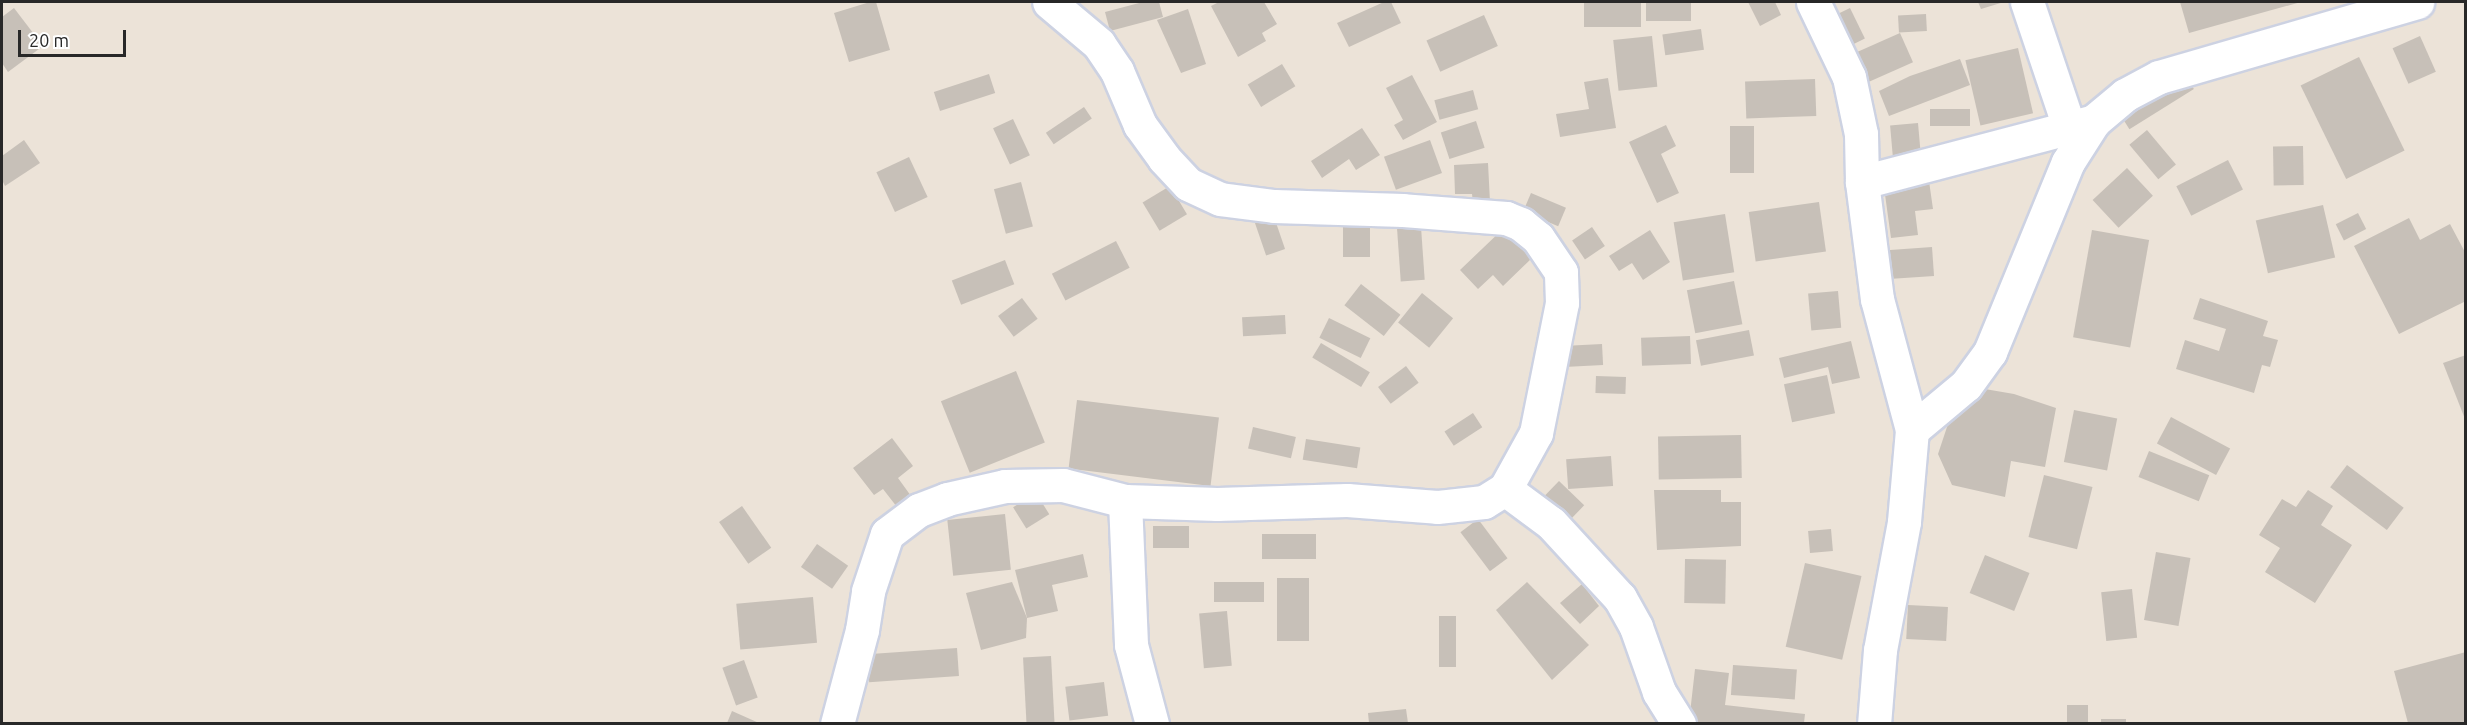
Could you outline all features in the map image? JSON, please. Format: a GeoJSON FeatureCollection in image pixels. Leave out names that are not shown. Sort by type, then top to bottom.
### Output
{"type":"FeatureCollection","features":[{"type":"Feature","properties":{"kind":"street"},"geometry":{"type":"LineString","coordinates":[[837,723],[862,630],[868,591],[887,534],[920,510],[938,503],[1005,486],[1063,485],[1125,501],[1217,504],[1347,500],[1437,507],[1484,502],[1505,489],[1536,433],[1562,303],[1561,272],[1538,238],[1521,224],[1506,218],[1402,210],[1274,206],[1220,199],[1188,184],[1164,158],[1140,125],[1118,71],[1099,44],[1049,2]]}},
{"type":"Feature","properties":{"kind":"street"},"geometry":{"type":"LineString","coordinates":[[1813,2],[1849,77],[1860,134],[1862,182],[1877,299],[1911,430],[1904,522],[1869,720]]}},
{"type":"Feature","properties":{"kind":"street"},"geometry":{"type":"LineString","coordinates":[[1911,430],[1966,385],[1990,352],[2068,162],[2081,124],[2027,2]]}},
{"type":"Feature","properties":{"kind":"street"},"geometry":{"type":"LineString","coordinates":[[1862,182],[2081,124],[2125,95],[2159,77],[2416,2]]}},
{"type":"Feature","properties":{"kind":"street"},"geometry":{"type":"LineString","coordinates":[[1505,489],[1551,523],[1620,598],[1636,627],[1659,692],[1679,723]]}},
{"type":"Feature","properties":{"kind":"street"},"geometry":{"type":"LineString","coordinates":[[1125,501],[1131,645],[1152,723]]}},
{"type":"Feature","properties":{"kind":"building"},"geometry":{"type":"Polygon","coordinates":[[[876,2],[890,50],[849,62],[834,13],[876,2]]]}},
{"type":"Feature","properties":{"kind":"building"},"geometry":{"type":"Polygon","coordinates":[[[1143,2],[1159,2],[1163,17],[1110,31],[1105,12],[1143,2]]]}},
{"type":"Feature","properties":{"kind":"building"},"geometry":{"type":"Polygon","coordinates":[[[1219,2],[1264,2],[1277,24],[1262,33],[1266,41],[1238,57],[1211,6],[1219,2]]]}},
{"type":"Feature","properties":{"kind":"building"},"geometry":{"type":"Polygon","coordinates":[[[1384,2],[1391,2],[1401,23],[1349,47],[1337,23],[1384,2]]]}},
{"type":"Feature","properties":{"kind":"building"},"geometry":{"type":"Polygon","coordinates":[[[1584,2],[1641,2],[1641,27],[1584,27],[1584,2]]]}},
{"type":"Feature","properties":{"kind":"building"},"geometry":{"type":"Polygon","coordinates":[[[1646,2],[1691,2],[1691,21],[1646,21],[1646,2]]]}},
{"type":"Feature","properties":{"kind":"building"},"geometry":{"type":"Polygon","coordinates":[[[1748,2],[1775,2],[1781,15],[1760,26],[1748,2]]]}},
{"type":"Feature","properties":{"kind":"building"},"geometry":{"type":"Polygon","coordinates":[[[1978,2],[2004,2],[1981,9],[1978,2]]]}},
{"type":"Feature","properties":{"kind":"building"},"geometry":{"type":"Polygon","coordinates":[[[2180,2],[2301,2],[2189,33],[2180,2]]]}},
{"type":"Feature","properties":{"kind":"building"},"geometry":{"type":"Polygon","coordinates":[[[14,8],[43,46],[8,72],[2,63],[2,17],[14,8]]]}},
{"type":"Feature","properties":{"kind":"building"},"geometry":{"type":"Polygon","coordinates":[[[1850,8],[1865,39],[1841,50],[1826,20],[1850,8]]]}},
{"type":"Feature","properties":{"kind":"building"},"geometry":{"type":"Polygon","coordinates":[[[1188,9],[1206,64],[1181,73],[1157,20],[1188,9]]]}},
{"type":"Feature","properties":{"kind":"building"},"geometry":{"type":"Polygon","coordinates":[[[1926,14],[1927,31],[1899,32],[1898,15],[1926,14]]]}},
{"type":"Feature","properties":{"kind":"building"},"geometry":{"type":"Polygon","coordinates":[[[1484,15],[1498,46],[1440,72],[1426,41],[1484,15]]]}},
{"type":"Feature","properties":{"kind":"building"},"geometry":{"type":"Polygon","coordinates":[[[1701,29],[1704,50],[1665,55],[1662,34],[1701,29]]]}},
{"type":"Feature","properties":{"kind":"building"},"geometry":{"type":"Polygon","coordinates":[[[1900,33],[1913,62],[1860,86],[1847,57],[1900,33]]]}},
{"type":"Feature","properties":{"kind":"building"},"geometry":{"type":"Polygon","coordinates":[[[1652,36],[1657,87],[1619,91],[1613,40],[1652,36]]]}},
{"type":"Feature","properties":{"kind":"building"},"geometry":{"type":"Polygon","coordinates":[[[2420,36],[2436,72],[2408,84],[2393,48],[2420,36]]]}},
{"type":"Feature","properties":{"kind":"building"},"geometry":{"type":"Polygon","coordinates":[[[2018,48],[2033,113],[1980,125],[1965,60],[2018,48]]]}},
{"type":"Feature","properties":{"kind":"building"},"geometry":{"type":"Polygon","coordinates":[[[2359,57],[2405,150],[2346,179],[2301,85],[2359,57]]]}},
{"type":"Feature","properties":{"kind":"building"},"geometry":{"type":"Polygon","coordinates":[[[1960,59],[1970,85],[1889,116],[1879,91],[1910,76],[1960,59]]]}},
{"type":"Feature","properties":{"kind":"building"},"geometry":{"type":"Polygon","coordinates":[[[1282,64],[1295,86],[1261,107],[1248,85],[1282,64]]]}},
{"type":"Feature","properties":{"kind":"building"},"geometry":{"type":"Polygon","coordinates":[[[989,74],[995,93],[940,111],[934,92],[989,74]]]}},
{"type":"Feature","properties":{"kind":"building"},"geometry":{"type":"Polygon","coordinates":[[[1412,75],[1437,122],[1403,140],[1394,125],[1403,120],[1386,88],[1412,75]]]}},
{"type":"Feature","properties":{"kind":"building"},"geometry":{"type":"Polygon","coordinates":[[[1608,78],[1616,128],[1560,137],[1556,114],[1589,109],[1584,82],[1608,78]]]}},
{"type":"Feature","properties":{"kind":"building"},"geometry":{"type":"Polygon","coordinates":[[[2187,78],[2194,89],[2129,129],[2123,118],[2187,78]]]}},
{"type":"Feature","properties":{"kind":"building"},"geometry":{"type":"Polygon","coordinates":[[[1815,79],[1816,116],[1746,118],[1745,81],[1815,79]]]}},
{"type":"Feature","properties":{"kind":"building"},"geometry":{"type":"Polygon","coordinates":[[[1473,90],[1478,109],[1440,120],[1434,100],[1473,90]]]}},
{"type":"Feature","properties":{"kind":"building"},"geometry":{"type":"Polygon","coordinates":[[[1084,107],[1092,119],[1054,144],[1046,133],[1084,107]]]}},
{"type":"Feature","properties":{"kind":"building"},"geometry":{"type":"Polygon","coordinates":[[[1930,109],[1970,109],[1970,126],[1930,126],[1930,109]]]}},
{"type":"Feature","properties":{"kind":"building"},"geometry":{"type":"Polygon","coordinates":[[[1013,119],[1030,155],[1010,165],[993,128],[1013,119]]]}},
{"type":"Feature","properties":{"kind":"building"},"geometry":{"type":"Polygon","coordinates":[[[1476,121],[1485,148],[1449,159],[1441,132],[1476,121]]]}},
{"type":"Feature","properties":{"kind":"building"},"geometry":{"type":"Polygon","coordinates":[[[1918,123],[1921,159],[1893,161],[1890,125],[1918,123]]]}},
{"type":"Feature","properties":{"kind":"building"},"geometry":{"type":"Polygon","coordinates":[[[1666,125],[1676,146],[1661,154],[1679,193],[1657,203],[1629,142],[1666,125]]]}},
{"type":"Feature","properties":{"kind":"building"},"geometry":{"type":"Polygon","coordinates":[[[1730,126],[1754,126],[1754,173],[1730,173],[1730,126]]]}},
{"type":"Feature","properties":{"kind":"building"},"geometry":{"type":"Polygon","coordinates":[[[1362,128],[1380,155],[1356,170],[1349,159],[1322,178],[1311,161],[1362,128]]]}},
{"type":"Feature","properties":{"kind":"building"},"geometry":{"type":"Polygon","coordinates":[[[2147,130],[2176,164],[2158,179],[2129,145],[2147,130]]]}},
{"type":"Feature","properties":{"kind":"building"},"geometry":{"type":"Polygon","coordinates":[[[24,140],[40,163],[5,186],[2,180],[2,156],[24,140]]]}},
{"type":"Feature","properties":{"kind":"building"},"geometry":{"type":"Polygon","coordinates":[[[1430,140],[1442,173],[1396,190],[1384,157],[1430,140]]]}},
{"type":"Feature","properties":{"kind":"building"},"geometry":{"type":"Polygon","coordinates":[[[2303,146],[2304,185],[2274,186],[2273,147],[2303,146]]]}},
{"type":"Feature","properties":{"kind":"building"},"geometry":{"type":"Polygon","coordinates":[[[909,157],[928,197],[895,212],[876,172],[909,157]]]}},
{"type":"Feature","properties":{"kind":"building"},"geometry":{"type":"Polygon","coordinates":[[[2228,160],[2243,189],[2191,216],[2176,186],[2228,160]]]}},
{"type":"Feature","properties":{"kind":"building"},"geometry":{"type":"Polygon","coordinates":[[[1488,163],[1490,202],[1473,203],[1472,194],[1455,194],[1454,165],[1488,163]]]}},
{"type":"Feature","properties":{"kind":"building"},"geometry":{"type":"Polygon","coordinates":[[[2127,168],[2153,196],[2119,228],[2093,200],[2127,168]]]}},
{"type":"Feature","properties":{"kind":"building"},"geometry":{"type":"Polygon","coordinates":[[[1928,174],[1933,209],[1915,211],[1918,235],[1891,238],[1883,180],[1928,174]]]}},
{"type":"Feature","properties":{"kind":"building"},"geometry":{"type":"Polygon","coordinates":[[[1021,182],[1033,226],[1006,234],[994,189],[1021,182]]]}},
{"type":"Feature","properties":{"kind":"building"},"geometry":{"type":"Polygon","coordinates":[[[1170,186],[1187,214],[1160,231],[1143,202],[1170,186]]]}},
{"type":"Feature","properties":{"kind":"building"},"geometry":{"type":"Polygon","coordinates":[[[1531,193],[1566,208],[1558,226],[1523,211],[1531,193]]]}},
{"type":"Feature","properties":{"kind":"building"},"geometry":{"type":"Polygon","coordinates":[[[1819,202],[1826,252],[1756,261],[1749,212],[1819,202]]]}},
{"type":"Feature","properties":{"kind":"building"},"geometry":{"type":"Polygon","coordinates":[[[2323,205],[2335,258],[2268,273],[2256,221],[2323,205]]]}},
{"type":"Feature","properties":{"kind":"building"},"geometry":{"type":"Polygon","coordinates":[[[2358,213],[2366,229],[2344,240],[2336,224],[2358,213]]]}},
{"type":"Feature","properties":{"kind":"building"},"geometry":{"type":"Polygon","coordinates":[[[1273,214],[1285,249],[1266,255],[1254,221],[1273,214]]]}},
{"type":"Feature","properties":{"kind":"building"},"geometry":{"type":"Polygon","coordinates":[[[1725,214],[1734,272],[1683,280],[1674,222],[1725,214]]]}},
{"type":"Feature","properties":{"kind":"building"},"geometry":{"type":"Polygon","coordinates":[[[2409,218],[2420,240],[2450,224],[2466,254],[2466,301],[2399,334],[2354,246],[2409,218]]]}},
{"type":"Feature","properties":{"kind":"building"},"geometry":{"type":"Polygon","coordinates":[[[1343,227],[1370,227],[1370,257],[1343,257],[1343,227]]]}},
{"type":"Feature","properties":{"kind":"building"},"geometry":{"type":"Polygon","coordinates":[[[1421,227],[1425,280],[1401,282],[1397,229],[1421,227]]]}},
{"type":"Feature","properties":{"kind":"building"},"geometry":{"type":"Polygon","coordinates":[[[1505,227],[1534,256],[1503,286],[1493,275],[1478,289],[1460,270],[1505,227]]]}},
{"type":"Feature","properties":{"kind":"building"},"geometry":{"type":"Polygon","coordinates":[[[1592,227],[1605,246],[1585,259],[1572,240],[1592,227]]]}},
{"type":"Feature","properties":{"kind":"building"},"geometry":{"type":"Polygon","coordinates":[[[1650,230],[1670,262],[1643,280],[1632,263],[1619,271],[1609,256],[1650,230]]]}},
{"type":"Feature","properties":{"kind":"building"},"geometry":{"type":"Polygon","coordinates":[[[2092,230],[2149,240],[2130,347],[2073,337],[2092,230]]]}},
{"type":"Feature","properties":{"kind":"building"},"geometry":{"type":"Polygon","coordinates":[[[1116,241],[1130,268],[1065,300],[1052,274],[1116,241]]]}},
{"type":"Feature","properties":{"kind":"building"},"geometry":{"type":"Polygon","coordinates":[[[1932,247],[1934,276],[1885,279],[1883,250],[1932,247]]]}},
{"type":"Feature","properties":{"kind":"building"},"geometry":{"type":"Polygon","coordinates":[[[1005,260],[1014,284],[961,305],[952,280],[1005,260]]]}},
{"type":"Feature","properties":{"kind":"building"},"geometry":{"type":"Polygon","coordinates":[[[1734,281],[1742,324],[1695,333],[1687,290],[1734,281]]]}},
{"type":"Feature","properties":{"kind":"building"},"geometry":{"type":"Polygon","coordinates":[[[1361,284],[1400,315],[1384,336],[1344,305],[1361,284]]]}},
{"type":"Feature","properties":{"kind":"building"},"geometry":{"type":"Polygon","coordinates":[[[1838,291],[1841,328],[1811,330],[1808,294],[1838,291]]]}},
{"type":"Feature","properties":{"kind":"building"},"geometry":{"type":"Polygon","coordinates":[[[1422,293],[1453,318],[1429,348],[1398,323],[1422,293]]]}},
{"type":"Feature","properties":{"kind":"building"},"geometry":{"type":"Polygon","coordinates":[[[1022,298],[1038,319],[1014,337],[998,316],[1022,298]]]}},
{"type":"Feature","properties":{"kind":"building"},"geometry":{"type":"Polygon","coordinates":[[[2200,298],[2268,321],[2263,336],[2278,340],[2270,367],[2262,365],[2254,393],[2176,369],[2185,340],[2219,351],[2226,329],[2193,319],[2200,298]]]}},
{"type":"Feature","properties":{"kind":"building"},"geometry":{"type":"Polygon","coordinates":[[[1285,315],[1286,334],[1243,336],[1242,317],[1285,315]]]}},
{"type":"Feature","properties":{"kind":"building"},"geometry":{"type":"Polygon","coordinates":[[[1329,318],[1370,338],[1361,358],[1319,338],[1329,318]]]}},
{"type":"Feature","properties":{"kind":"building"},"geometry":{"type":"Polygon","coordinates":[[[1749,330],[1754,356],[1701,366],[1696,340],[1749,330]]]}},
{"type":"Feature","properties":{"kind":"building"},"geometry":{"type":"Polygon","coordinates":[[[1690,336],[1691,364],[1642,366],[1641,338],[1690,336]]]}},
{"type":"Feature","properties":{"kind":"building"},"geometry":{"type":"Polygon","coordinates":[[[1851,341],[1860,378],[1832,384],[1828,367],[1784,378],[1779,358],[1851,341]]]}},
{"type":"Feature","properties":{"kind":"building"},"geometry":{"type":"Polygon","coordinates":[[[1321,343],[1370,372],[1361,387],[1312,358],[1321,343]]]}},
{"type":"Feature","properties":{"kind":"building"},"geometry":{"type":"Polygon","coordinates":[[[1602,344],[1603,365],[1569,367],[1568,346],[1602,344]]]}},
{"type":"Feature","properties":{"kind":"building"},"geometry":{"type":"Polygon","coordinates":[[[2466,355],[2466,419],[2465,419],[2443,363],[2466,355]]]}},
{"type":"Feature","properties":{"kind":"building"},"geometry":{"type":"Polygon","coordinates":[[[1406,366],[1419,383],[1391,404],[1378,387],[1406,366]]]}},
{"type":"Feature","properties":{"kind":"building"},"geometry":{"type":"Polygon","coordinates":[[[1016,371],[1045,442],[970,473],[941,401],[1016,371]]]}},
{"type":"Feature","properties":{"kind":"building"},"geometry":{"type":"Polygon","coordinates":[[[1827,375],[1835,413],[1792,422],[1784,384],[1827,375]]]}},
{"type":"Feature","properties":{"kind":"building"},"geometry":{"type":"Polygon","coordinates":[[[1596,376],[1626,377],[1625,394],[1595,393],[1596,376]]]}},
{"type":"Feature","properties":{"kind":"building"},"geometry":{"type":"Polygon","coordinates":[[[1979,388],[2014,394],[2056,408],[2045,467],[2011,461],[2005,497],[1952,485],[1938,454],[1951,415],[1979,388]]]}},
{"type":"Feature","properties":{"kind":"building"},"geometry":{"type":"Polygon","coordinates":[[[1077,400],[1219,417],[1211,486],[1069,468],[1077,400]]]}},
{"type":"Feature","properties":{"kind":"building"},"geometry":{"type":"Polygon","coordinates":[[[2074,410],[2117,418],[2107,470],[2064,462],[2074,410]]]}},
{"type":"Feature","properties":{"kind":"building"},"geometry":{"type":"Polygon","coordinates":[[[1473,413],[1482,427],[1454,446],[1444,432],[1473,413]]]}},
{"type":"Feature","properties":{"kind":"building"},"geometry":{"type":"Polygon","coordinates":[[[2171,417],[2230,448],[2216,475],[2157,443],[2171,417]]]}},
{"type":"Feature","properties":{"kind":"building"},"geometry":{"type":"Polygon","coordinates":[[[1253,427],[1296,437],[1291,458],[1248,448],[1253,427]]]}},
{"type":"Feature","properties":{"kind":"building"},"geometry":{"type":"Polygon","coordinates":[[[1741,435],[1742,478],[1659,479],[1658,436],[1741,435]]]}},
{"type":"Feature","properties":{"kind":"building"},"geometry":{"type":"Polygon","coordinates":[[[892,438],[913,466],[898,478],[911,496],[897,507],[883,489],[874,495],[853,468],[892,438]]]}},
{"type":"Feature","properties":{"kind":"building"},"geometry":{"type":"Polygon","coordinates":[[[1306,439],[1360,448],[1357,468],[1303,460],[1306,439]]]}},
{"type":"Feature","properties":{"kind":"building"},"geometry":{"type":"Polygon","coordinates":[[[2149,451],[2209,475],[2199,501],[2139,477],[2149,451]]]}},
{"type":"Feature","properties":{"kind":"building"},"geometry":{"type":"Polygon","coordinates":[[[1611,456],[1613,486],[1568,489],[1566,459],[1611,456]]]}},
{"type":"Feature","properties":{"kind":"building"},"geometry":{"type":"Polygon","coordinates":[[[2347,465],[2404,508],[2387,530],[2330,487],[2347,465]]]}},
{"type":"Feature","properties":{"kind":"building"},"geometry":{"type":"Polygon","coordinates":[[[2044,475],[2093,487],[2077,549],[2029,537],[2044,475]]]}},
{"type":"Feature","properties":{"kind":"building"},"geometry":{"type":"Polygon","coordinates":[[[1559,481],[1584,505],[1568,523],[1542,498],[1559,481]]]}},
{"type":"Feature","properties":{"kind":"building"},"geometry":{"type":"Polygon","coordinates":[[[1654,490],[1721,490],[1721,502],[1741,502],[1741,546],[1657,550],[1654,490]]]}},
{"type":"Feature","properties":{"kind":"building"},"geometry":{"type":"Polygon","coordinates":[[[2308,490],[2333,506],[2321,525],[2352,545],[2315,603],[2265,572],[2280,548],[2259,535],[2282,499],[2296,507],[2308,490]]]}},
{"type":"Feature","properties":{"kind":"building"},"geometry":{"type":"Polygon","coordinates":[[[1036,493],[1049,514],[1026,529],[1013,507],[1036,493]]]}},
{"type":"Feature","properties":{"kind":"building"},"geometry":{"type":"Polygon","coordinates":[[[742,506],[771,548],[748,564],[719,522],[742,506]]]}},
{"type":"Feature","properties":{"kind":"building"},"geometry":{"type":"Polygon","coordinates":[[[1005,514],[1011,570],[953,576],[947,520],[1005,514]]]}},
{"type":"Feature","properties":{"kind":"building"},"geometry":{"type":"Polygon","coordinates":[[[1478,519],[1507,558],[1490,571],[1460,532],[1478,519]]]}},
{"type":"Feature","properties":{"kind":"building"},"geometry":{"type":"Polygon","coordinates":[[[1153,526],[1189,526],[1189,548],[1153,548],[1153,526]]]}},
{"type":"Feature","properties":{"kind":"building"},"geometry":{"type":"Polygon","coordinates":[[[1831,529],[1833,551],[1810,553],[1808,531],[1831,529]]]}},
{"type":"Feature","properties":{"kind":"building"},"geometry":{"type":"Polygon","coordinates":[[[1262,534],[1316,534],[1316,559],[1262,559],[1262,534]]]}},
{"type":"Feature","properties":{"kind":"building"},"geometry":{"type":"Polygon","coordinates":[[[817,544],[848,566],[832,589],[801,567],[817,544]]]}},
{"type":"Feature","properties":{"kind":"building"},"geometry":{"type":"Polygon","coordinates":[[[2156,552],[2190,558],[2178,626],[2144,620],[2156,552]]]}},
{"type":"Feature","properties":{"kind":"building"},"geometry":{"type":"Polygon","coordinates":[[[1083,554],[1088,577],[1052,585],[1058,611],[1027,618],[1015,570],[1083,554]]]}},
{"type":"Feature","properties":{"kind":"building"},"geometry":{"type":"Polygon","coordinates":[[[1985,555],[2030,573],[2014,611],[1970,593],[1985,555]]]}},
{"type":"Feature","properties":{"kind":"building"},"geometry":{"type":"Polygon","coordinates":[[[1685,559],[1726,560],[1725,604],[1684,603],[1685,559]]]}},
{"type":"Feature","properties":{"kind":"building"},"geometry":{"type":"Polygon","coordinates":[[[1805,563],[1862,576],[1842,660],[1786,647],[1805,563]]]}},
{"type":"Feature","properties":{"kind":"building"},"geometry":{"type":"Polygon","coordinates":[[[1277,578],[1309,578],[1309,641],[1277,641],[1277,578]]]}},
{"type":"Feature","properties":{"kind":"building"},"geometry":{"type":"Polygon","coordinates":[[[1012,582],[1027,618],[1026,638],[981,650],[966,593],[1012,582]]]}},
{"type":"Feature","properties":{"kind":"building"},"geometry":{"type":"Polygon","coordinates":[[[1214,582],[1264,582],[1264,602],[1214,602],[1214,582]]]}},
{"type":"Feature","properties":{"kind":"building"},"geometry":{"type":"Polygon","coordinates":[[[1527,582],[1589,645],[1552,680],[1496,610],[1527,582]]]}},
{"type":"Feature","properties":{"kind":"building"},"geometry":{"type":"Polygon","coordinates":[[[1582,584],[1599,606],[1580,624],[1560,603],[1582,584]]]}},
{"type":"Feature","properties":{"kind":"building"},"geometry":{"type":"Polygon","coordinates":[[[2132,589],[2137,638],[2106,641],[2101,592],[2132,589]]]}},
{"type":"Feature","properties":{"kind":"building"},"geometry":{"type":"Polygon","coordinates":[[[813,597],[817,643],[740,650],[736,604],[813,597]]]}},
{"type":"Feature","properties":{"kind":"building"},"geometry":{"type":"Polygon","coordinates":[[[1908,605],[1948,607],[1946,641],[1906,639],[1908,605]]]}},
{"type":"Feature","properties":{"kind":"building"},"geometry":{"type":"Polygon","coordinates":[[[1227,611],[1232,666],[1204,668],[1199,613],[1227,611]]]}},
{"type":"Feature","properties":{"kind":"building"},"geometry":{"type":"Polygon","coordinates":[[[1439,616],[1456,616],[1456,667],[1439,667],[1439,616]]]}},
{"type":"Feature","properties":{"kind":"building"},"geometry":{"type":"Polygon","coordinates":[[[957,648],[959,676],[869,682],[867,654],[957,648]]]}},
{"type":"Feature","properties":{"kind":"building"},"geometry":{"type":"Polygon","coordinates":[[[2466,652],[2466,723],[2408,723],[2394,671],[2466,652]]]}},
{"type":"Feature","properties":{"kind":"building"},"geometry":{"type":"Polygon","coordinates":[[[1051,656],[1054,722],[1026,723],[1023,657],[1051,656]]]}},
{"type":"Feature","properties":{"kind":"building"},"geometry":{"type":"Polygon","coordinates":[[[744,660],[758,698],[736,705],[722,668],[744,660]]]}},
{"type":"Feature","properties":{"kind":"building"},"geometry":{"type":"Polygon","coordinates":[[[1733,665],[1797,669],[1795,699],[1731,695],[1733,665]]]}},
{"type":"Feature","properties":{"kind":"building"},"geometry":{"type":"Polygon","coordinates":[[[1695,669],[1729,673],[1725,705],[1805,714],[1804,723],[1689,722],[1695,669]]]}},
{"type":"Feature","properties":{"kind":"building"},"geometry":{"type":"Polygon","coordinates":[[[1104,682],[1108,716],[1069,720],[1065,687],[1104,682]]]}},
{"type":"Feature","properties":{"kind":"building"},"geometry":{"type":"Polygon","coordinates":[[[2067,705],[2088,705],[2088,723],[2067,723],[2067,705]]]}},
{"type":"Feature","properties":{"kind":"building"},"geometry":{"type":"Polygon","coordinates":[[[1406,709],[1408,723],[1369,723],[1368,713],[1406,709]]]}},
{"type":"Feature","properties":{"kind":"building"},"geometry":{"type":"Polygon","coordinates":[[[732,711],[759,723],[727,723],[732,711]]]}},
{"type":"Feature","properties":{"kind":"building"},"geometry":{"type":"Polygon","coordinates":[[[2101,719],[2126,719],[2126,723],[2101,723],[2101,719]]]}}]}
